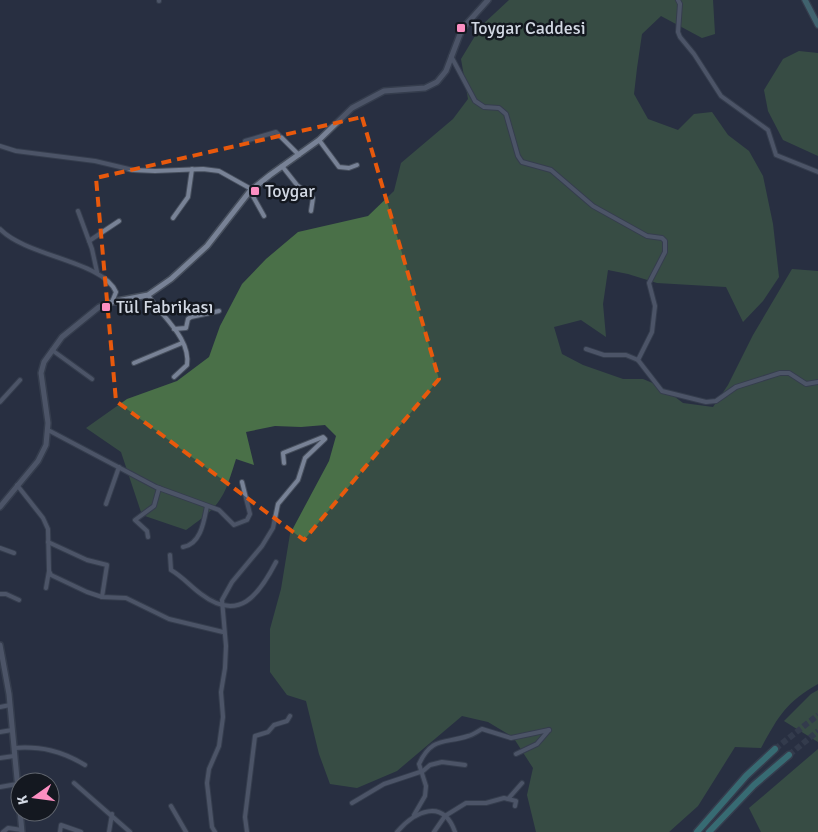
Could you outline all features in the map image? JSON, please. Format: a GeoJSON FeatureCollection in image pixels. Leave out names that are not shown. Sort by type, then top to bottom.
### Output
{"type":"FeatureCollection","features":[{"type":"Feature","properties":{"kind":"highway"},"geometry":{"type":"LineString","coordinates":[[697,832],[746,776],[775,749]]}},
{"type":"Feature","properties":{"kind":"highway"},"geometry":{"type":"LineString","coordinates":[[709,832],[754,785],[789,755]]}},
{"type":"Feature","properties":{"kind":"main road"},"geometry":{"type":"LineString","coordinates":[[0,507],[40,457],[48,430],[41,378],[43,365],[52,350],[77,324],[100,307],[112,302],[148,295],[171,279],[207,246],[251,190],[319,140],[352,108],[371,96],[392,90],[434,85],[444,75],[462,28],[488,0]]}},
{"type":"Feature","properties":{"kind":"main road"},"geometry":{"type":"LineString","coordinates":[[805,0],[818,25]]}},
{"type":"Feature","properties":{"kind":"main road"},"geometry":{"type":"LineString","coordinates":[[0,645],[10,705],[16,772]]}},
{"type":"Feature","properties":{"kind":"street"},"geometry":{"type":"LineString","coordinates":[[678,0],[680,4],[678,32],[680,37],[694,54],[721,96],[768,130],[776,155],[818,172]]}},
{"type":"Feature","properties":{"kind":"street"},"geometry":{"type":"LineString","coordinates":[[451,56],[456,61],[465,85],[475,101],[484,107],[499,108],[506,114],[518,156],[522,162],[551,170],[593,206],[644,235],[662,238],[665,241],[665,252],[649,283],[655,306],[652,332],[638,360]]}},
{"type":"Feature","properties":{"kind":"street"},"geometry":{"type":"LineString","coordinates":[[245,141],[269,132],[276,132],[299,155]]}},
{"type":"Feature","properties":{"kind":"street"},"geometry":{"type":"LineString","coordinates":[[319,140],[339,167],[349,168],[357,165]]}},
{"type":"Feature","properties":{"kind":"street"},"geometry":{"type":"LineString","coordinates":[[0,146],[16,151],[87,160],[133,170],[192,169],[219,171],[251,190],[264,216]]}},
{"type":"Feature","properties":{"kind":"street"},"geometry":{"type":"LineString","coordinates":[[282,166],[297,185],[313,198],[310,211]]}},
{"type":"Feature","properties":{"kind":"street"},"geometry":{"type":"LineString","coordinates":[[173,218],[188,197],[192,169]]}},
{"type":"Feature","properties":{"kind":"street"},"geometry":{"type":"LineString","coordinates":[[78,211],[89,241],[97,272]]}},
{"type":"Feature","properties":{"kind":"street"},"geometry":{"type":"LineString","coordinates":[[89,241],[119,221]]}},
{"type":"Feature","properties":{"kind":"street"},"geometry":{"type":"LineString","coordinates":[[0,229],[16,242],[97,272],[114,287],[115,297],[112,302]]}},
{"type":"Feature","properties":{"kind":"street"},"geometry":{"type":"LineString","coordinates":[[148,295],[174,329],[187,351],[187,365],[174,377]]}},
{"type":"Feature","properties":{"kind":"street"},"geometry":{"type":"LineString","coordinates":[[174,329],[186,328],[188,319],[191,317],[219,311]]}},
{"type":"Feature","properties":{"kind":"street"},"geometry":{"type":"LineString","coordinates":[[134,362],[182,342]]}},
{"type":"Feature","properties":{"kind":"street"},"geometry":{"type":"LineString","coordinates":[[586,349],[604,355],[623,355],[638,360],[646,374],[662,391],[709,403],[716,401],[736,387],[780,374],[790,373],[806,384],[818,382]]}},
{"type":"Feature","properties":{"kind":"street"},"geometry":{"type":"LineString","coordinates":[[52,350],[92,379]]}},
{"type":"Feature","properties":{"kind":"street"},"geometry":{"type":"LineString","coordinates":[[0,402],[20,380]]}},
{"type":"Feature","properties":{"kind":"street"},"geometry":{"type":"LineString","coordinates":[[48,430],[159,488],[223,512],[234,525],[247,520],[250,509],[242,482]]}},
{"type":"Feature","properties":{"kind":"street"},"geometry":{"type":"LineString","coordinates":[[215,832],[212,826],[207,783],[209,769],[219,746],[223,716],[221,692],[226,668],[226,646],[221,606],[225,592],[262,546],[273,528],[278,504],[298,480],[305,458],[325,439],[323,437],[283,453],[284,463]]}},
{"type":"Feature","properties":{"kind":"street"},"geometry":{"type":"LineString","coordinates":[[106,504],[119,467]]}},
{"type":"Feature","properties":{"kind":"street"},"geometry":{"type":"LineString","coordinates":[[16,485],[44,518],[48,529],[46,588]]}},
{"type":"Feature","properties":{"kind":"street"},"geometry":{"type":"LineString","coordinates":[[148,537],[147,531],[135,520],[154,506],[159,488]]}},
{"type":"Feature","properties":{"kind":"street"},"geometry":{"type":"LineString","coordinates":[[183,547],[197,538],[204,522],[207,506]]}},
{"type":"Feature","properties":{"kind":"street"},"geometry":{"type":"LineString","coordinates":[[48,542],[87,560],[107,565],[102,597]]}},
{"type":"Feature","properties":{"kind":"street"},"geometry":{"type":"LineString","coordinates":[[0,548],[14,553]]}},
{"type":"Feature","properties":{"kind":"street"},"geometry":{"type":"LineString","coordinates":[[170,555],[171,570],[183,577],[206,598],[221,606],[249,602],[259,592],[276,562]]}},
{"type":"Feature","properties":{"kind":"street"},"geometry":{"type":"LineString","coordinates":[[48,571],[52,575],[86,592],[102,597],[126,598],[169,619],[224,632]]}},
{"type":"Feature","properties":{"kind":"street"},"geometry":{"type":"LineString","coordinates":[[0,594],[6,594],[19,600]]}},
{"type":"Feature","properties":{"kind":"street"},"geometry":{"type":"LineString","coordinates":[[0,707],[10,705]]}},
{"type":"Feature","properties":{"kind":"street"},"geometry":{"type":"LineString","coordinates":[[247,832],[245,817],[254,736],[268,732],[274,725],[287,722],[290,716]]}},
{"type":"Feature","properties":{"kind":"street"},"geometry":{"type":"LineString","coordinates":[[398,832],[414,815],[426,796],[426,786],[418,764],[426,753],[444,740],[470,736],[482,729],[511,738],[549,730],[537,744],[516,754]]}},
{"type":"Feature","properties":{"kind":"street"},"geometry":{"type":"LineString","coordinates":[[0,732],[12,730]]}},
{"type":"Feature","properties":{"kind":"street"},"geometry":{"type":"LineString","coordinates":[[14,748],[46,749],[66,754],[85,765]]}},
{"type":"Feature","properties":{"kind":"street"},"geometry":{"type":"LineString","coordinates":[[0,758],[14,756]]}},
{"type":"Feature","properties":{"kind":"street"},"geometry":{"type":"LineString","coordinates":[[352,803],[384,784],[420,772],[437,762],[465,765]]}},
{"type":"Feature","properties":{"kind":"street"},"geometry":{"type":"LineString","coordinates":[[74,782],[130,832]]}},
{"type":"Feature","properties":{"kind":"street"},"geometry":{"type":"LineString","coordinates":[[508,799],[522,783]]}},
{"type":"Feature","properties":{"kind":"street"},"geometry":{"type":"LineString","coordinates":[[434,832],[445,816],[466,803],[478,804],[508,799],[516,801],[515,806]]}},
{"type":"Feature","properties":{"kind":"street"},"geometry":{"type":"LineString","coordinates":[[171,806],[186,832]]}},
{"type":"Feature","properties":{"kind":"street"},"geometry":{"type":"LineString","coordinates":[[414,815],[432,812],[445,816],[455,832]]}},
{"type":"Feature","properties":{"kind":"street"},"geometry":{"type":"LineString","coordinates":[[109,832],[112,814]]}},
{"type":"Feature","properties":{"kind":"street"},"geometry":{"type":"LineString","coordinates":[[60,832],[61,825],[82,832]]}},
{"type":"Feature","properties":{"kind":"street"},"geometry":{"type":"LineString","coordinates":[[3,832],[8,828],[22,831]]}},
{"type":"Feature","properties":{"kind":"highlighted area"},"geometry":{"type":"Polygon","coordinates":[[[362,117],[439,379],[304,540],[116,401],[96,178],[362,117]]]}},
{"type":"Feature","properties":{"kind":"green space"},"geometry":{"type":"Polygon","coordinates":[[[509,0],[713,0],[715,34],[702,38],[661,16],[642,34],[634,94],[648,119],[678,130],[694,114],[712,112],[728,135],[749,151],[763,176],[773,224],[779,277],[763,301],[743,322],[726,287],[657,283],[608,270],[603,304],[606,337],[581,320],[554,327],[562,354],[583,365],[623,379],[643,379],[662,387],[683,403],[713,407],[728,385],[753,335],[792,269],[818,271],[818,684],[790,704],[773,727],[761,748],[735,747],[698,806],[669,832],[536,832],[527,795],[533,768],[513,737],[488,722],[462,716],[397,771],[357,788],[330,784],[319,754],[306,701],[287,695],[270,672],[270,629],[281,589],[290,534],[329,461],[336,436],[325,425],[301,427],[275,426],[246,432],[254,465],[236,459],[228,484],[220,500],[207,514],[186,530],[142,515],[121,452],[86,428],[127,399],[177,381],[209,357],[220,326],[242,284],[266,259],[298,232],[368,216],[394,191],[401,163],[453,119],[468,99],[461,59],[481,26],[509,0]]]}},
{"type":"Feature","properties":{"kind":"green space"},"geometry":{"type":"Polygon","coordinates":[[[799,51],[818,53],[818,156],[783,140],[768,111],[764,90],[783,59],[799,51]]]}},
{"type":"Feature","properties":{"kind":"green space"},"geometry":{"type":"Polygon","coordinates":[[[818,690],[818,742],[784,721],[811,694],[818,690]]]}},
{"type":"Feature","properties":{"kind":"green space"},"geometry":{"type":"Polygon","coordinates":[[[818,749],[818,832],[761,832],[749,808],[818,749]]]}},
{"type":"Feature","properties":{"kind":"tunnel"},"geometry":{"type":"LineString","coordinates":[[775,749],[818,715]]}},
{"type":"Feature","properties":{"kind":"tunnel"},"geometry":{"type":"LineString","coordinates":[[789,755],[818,731]]}},
{"type":"Feature","properties":{"kind":"place","name":"Toygar Caddesi"},"geometry":{"type":"Point","coordinates":[461,28]}},
{"type":"Feature","properties":{"kind":"place","name":"Toygar"},"geometry":{"type":"Point","coordinates":[255,191]}},
{"type":"Feature","properties":{"kind":"place","name":"Tül Fabrikası"},"geometry":{"type":"Point","coordinates":[106,307]}}]}
